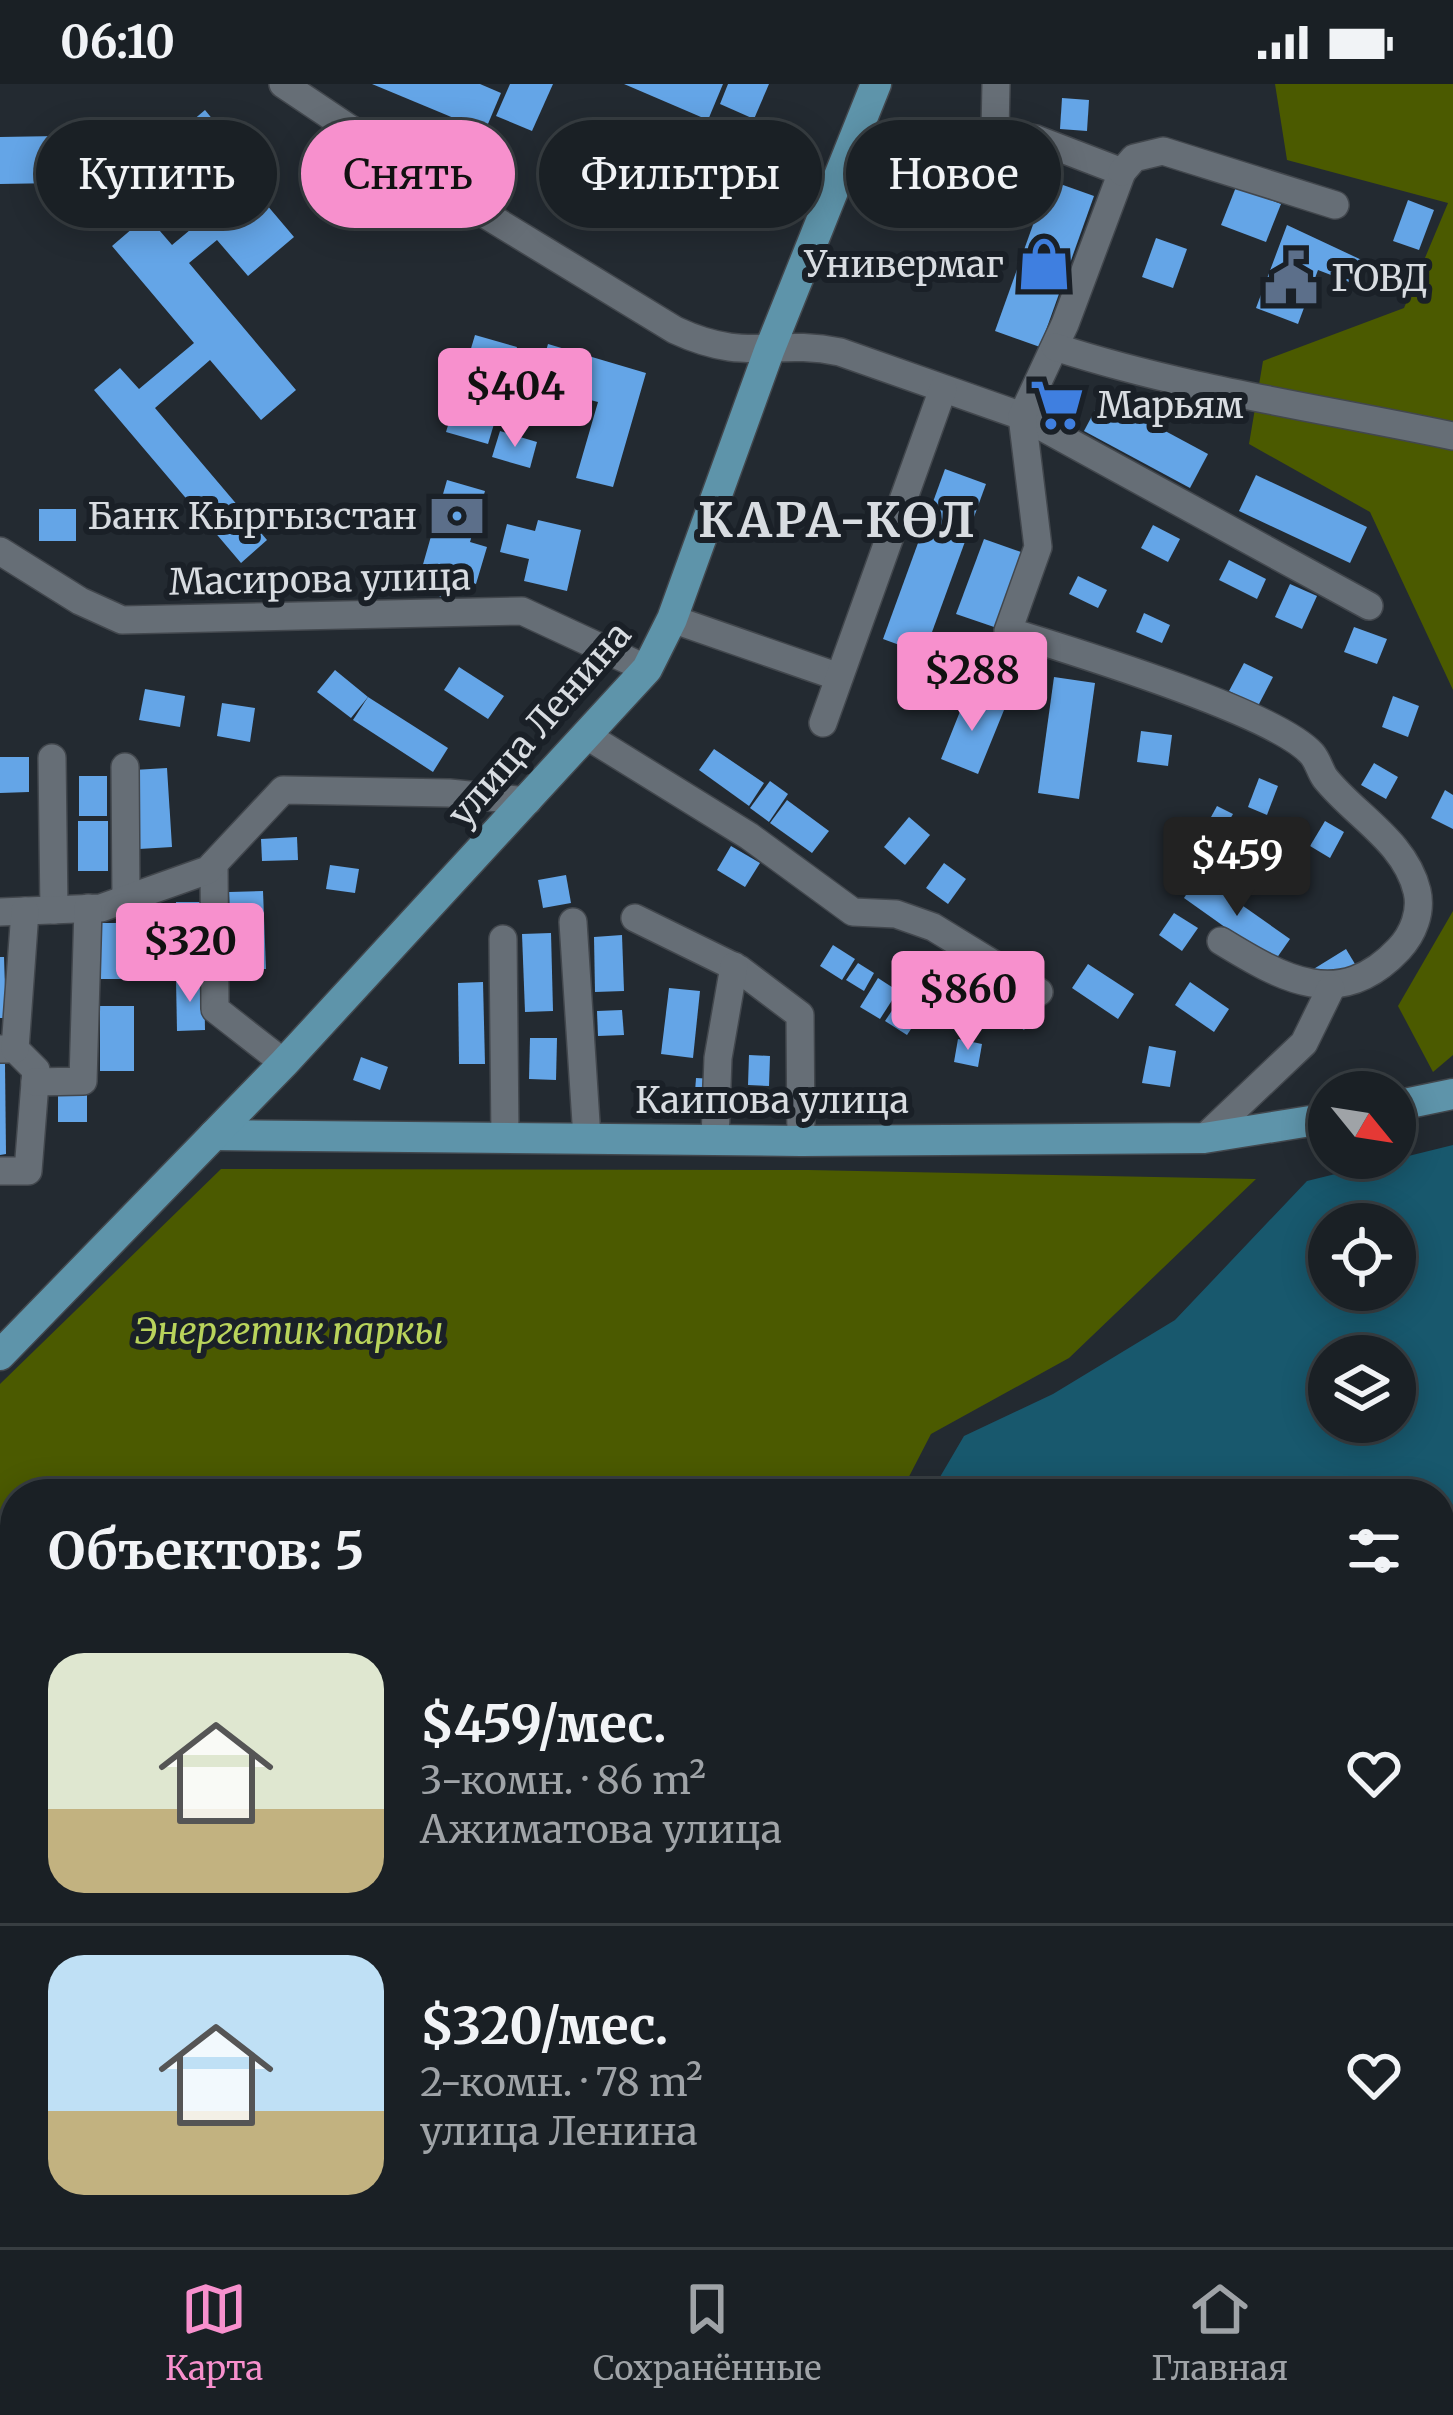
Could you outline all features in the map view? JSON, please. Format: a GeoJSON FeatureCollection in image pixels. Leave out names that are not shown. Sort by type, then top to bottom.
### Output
{"type":"FeatureCollection","features":[{"type":"Feature","properties":{"kind":"main road","name":"улица Ленина"},"geometry":{"type":"LineString","coordinates":[[0,1354],[284,1063],[590,737],[647,669],[672,619],[769,351],[877,84]]}},
{"type":"Feature","properties":{"kind":"main road"},"geometry":{"type":"LineString","coordinates":[[1416,1102],[1453,1094]]}},
{"type":"Feature","properties":{"kind":"main road","name":"Каипова улица"},"geometry":{"type":"LineString","coordinates":[[214,1135],[801,1141],[1204,1138],[1308,1121]]}},
{"type":"Feature","properties":{"kind":"street"},"geometry":{"type":"LineString","coordinates":[[283,84],[401,163],[675,330],[715,349],[814,347],[840,352],[1022,416],[1369,606]]}},
{"type":"Feature","properties":{"kind":"street"},"geometry":{"type":"LineString","coordinates":[[996,84],[995,132],[1036,139],[1122,172]]}},
{"type":"Feature","properties":{"kind":"street"},"geometry":{"type":"LineString","coordinates":[[1221,941],[1272,972],[1331,988],[1378,971],[1413,934],[1418,892],[1400,856],[1324,778],[1312,753],[1203,699],[1008,631],[1038,547],[1022,416],[1055,347],[1122,172],[1134,158],[1163,151],[1335,205]]}},
{"type":"Feature","properties":{"kind":"street"},"geometry":{"type":"LineString","coordinates":[[1055,347],[1171,383],[1239,390],[1453,436]]}},
{"type":"Feature","properties":{"kind":"street"},"geometry":{"type":"LineString","coordinates":[[823,723],[944,389]]}},
{"type":"Feature","properties":{"kind":"street","name":"Масирова улица"},"geometry":{"type":"LineString","coordinates":[[0,550],[80,601],[122,620],[522,611],[647,669]]}},
{"type":"Feature","properties":{"kind":"street"},"geometry":{"type":"LineString","coordinates":[[672,619],[839,676]]}},
{"type":"Feature","properties":{"kind":"street"},"geometry":{"type":"LineString","coordinates":[[590,737],[748,836],[853,912],[896,914],[933,928],[1039,992]]}},
{"type":"Feature","properties":{"kind":"street"},"geometry":{"type":"LineString","coordinates":[[0,1171],[28,1171],[36,1070],[8,1049],[52,758]]}},
{"type":"Feature","properties":{"kind":"street"},"geometry":{"type":"LineString","coordinates":[[125,767],[126,899]]}},
{"type":"Feature","properties":{"kind":"street"},"geometry":{"type":"LineString","coordinates":[[26,911],[88,908],[126,899],[214,864],[283,790],[528,801]]}},
{"type":"Feature","properties":{"kind":"street"},"geometry":{"type":"LineString","coordinates":[[214,864],[215,1009],[284,1063]]}},
{"type":"Feature","properties":{"kind":"street"},"geometry":{"type":"LineString","coordinates":[[35,1082],[83,1081],[88,908]]}},
{"type":"Feature","properties":{"kind":"street"},"geometry":{"type":"LineString","coordinates":[[635,918],[734,966],[800,1015],[801,1141]]}},
{"type":"Feature","properties":{"kind":"street"},"geometry":{"type":"LineString","coordinates":[[573,922],[587,1138]]}},
{"type":"Feature","properties":{"kind":"street"},"geometry":{"type":"LineString","coordinates":[[503,939],[505,1137]]}},
{"type":"Feature","properties":{"kind":"street"},"geometry":{"type":"LineString","coordinates":[[715,1139],[718,1058],[734,966]]}},
{"type":"Feature","properties":{"kind":"street"},"geometry":{"type":"LineString","coordinates":[[1204,1138],[1304,1043],[1331,988]]}},
{"type":"Feature","properties":{"kind":"green space"},"geometry":{"type":"Polygon","coordinates":[[[1275,84],[1453,84],[1453,690],[1370,512],[1249,444],[1263,361],[1404,308],[1448,203],[1287,160],[1275,84]]]}},
{"type":"Feature","properties":{"kind":"green space"},"geometry":{"type":"Polygon","coordinates":[[[1453,911],[1453,1055],[1433,1072],[1398,1006],[1453,911]]]}},
{"type":"Feature","properties":{"kind":"green space","name":"Энергетик паркы"},"geometry":{"type":"Polygon","coordinates":[[[221,1169],[809,1170],[1256,1179],[1069,1358],[931,1434],[908,1479],[0,1479],[0,1384],[221,1169]]]}},
{"type":"Feature","properties":{"kind":"water"},"geometry":{"type":"Polygon","coordinates":[[[1453,1145],[1453,1479],[939,1479],[964,1436],[1053,1394],[1175,1320],[1307,1181],[1416,1179],[1416,1154],[1453,1145]]]}},
{"type":"Feature","properties":{"kind":"building"},"geometry":{"type":"Polygon","coordinates":[[[372,84],[480,84],[501,93],[490,120],[459,120],[372,84]]]}},
{"type":"Feature","properties":{"kind":"building"},"geometry":{"type":"Polygon","coordinates":[[[510,84],[553,84],[532,131],[515,120],[496,116],[510,84]]]}},
{"type":"Feature","properties":{"kind":"building"},"geometry":{"type":"Polygon","coordinates":[[[624,84],[723,84],[708,120],[624,84]]]}},
{"type":"Feature","properties":{"kind":"building"},"geometry":{"type":"Polygon","coordinates":[[[728,84],[769,84],[754,119],[720,104],[728,84]]]}},
{"type":"Feature","properties":{"kind":"building"},"geometry":{"type":"Polygon","coordinates":[[[1062,98],[1089,100],[1087,131],[1061,129],[1062,98]]]}},
{"type":"Feature","properties":{"kind":"building"},"geometry":{"type":"Polygon","coordinates":[[[205,110],[213,120],[193,120],[205,110]]]}},
{"type":"Feature","properties":{"kind":"building"},"geometry":{"type":"Polygon","coordinates":[[[36,136],[36,183],[0,184],[0,137],[36,136]]]}},
{"type":"Feature","properties":{"kind":"building","name":"Универмаг"},"geometry":{"type":"Polygon","coordinates":[[[1061,184],[1094,196],[1040,347],[995,331],[1032,228],[1061,228],[1061,184]]]}},
{"type":"Feature","properties":{"kind":"building"},"geometry":{"type":"Polygon","coordinates":[[[1236,187],[1281,204],[1266,242],[1221,225],[1236,187]]]}},
{"type":"Feature","properties":{"kind":"building"},"geometry":{"type":"Polygon","coordinates":[[[1408,200],[1434,210],[1419,250],[1393,241],[1408,200]]]}},
{"type":"Feature","properties":{"kind":"building"},"geometry":{"type":"Polygon","coordinates":[[[277,217],[294,237],[248,276],[217,240],[189,263],[296,390],[261,420],[210,360],[155,408],[267,540],[241,563],[94,390],[120,368],[139,389],[194,343],[112,246],[133,228],[157,228],[172,245],[192,228],[277,228],[277,217]]]}},
{"type":"Feature","properties":{"kind":"building","name":"ГОВД"},"geometry":{"type":"Polygon","coordinates":[[[1287,225],[1366,262],[1357,285],[1318,270],[1298,324],[1256,308],[1287,225]]]}},
{"type":"Feature","properties":{"kind":"building"},"geometry":{"type":"Polygon","coordinates":[[[1156,238],[1187,249],[1173,288],[1142,277],[1156,238]]]}},
{"type":"Feature","properties":{"kind":"building"},"geometry":{"type":"Polygon","coordinates":[[[475,335],[517,347],[488,444],[446,432],[475,335]]]}},
{"type":"Feature","properties":{"kind":"building"},"geometry":{"type":"Polygon","coordinates":[[[548,344],[646,373],[613,487],[576,478],[598,402],[536,386],[548,344]]]}},
{"type":"Feature","properties":{"kind":"building","name":"Марьям"},"geometry":{"type":"Polygon","coordinates":[[[1049,384],[1080,399],[1070,424],[1033,411],[1049,384]]]}},
{"type":"Feature","properties":{"kind":"building"},"geometry":{"type":"Polygon","coordinates":[[[1102,397],[1208,454],[1190,488],[1084,431],[1102,397]]]}},
{"type":"Feature","properties":{"kind":"building"},"geometry":{"type":"Polygon","coordinates":[[[500,431],[537,442],[530,468],[492,457],[500,431]]]}},
{"type":"Feature","properties":{"kind":"building"},"geometry":{"type":"Polygon","coordinates":[[[945,469],[986,484],[924,654],[883,639],[945,469]]]}},
{"type":"Feature","properties":{"kind":"building"},"geometry":{"type":"Polygon","coordinates":[[[1256,475],[1367,527],[1350,563],[1239,511],[1256,475]]]}},
{"type":"Feature","properties":{"kind":"building","name":"Банк Кыргызстан"},"geometry":{"type":"Polygon","coordinates":[[[447,480],[485,491],[470,542],[487,547],[476,584],[458,579],[452,600],[416,589],[447,480]]]}},
{"type":"Feature","properties":{"kind":"building"},"geometry":{"type":"Polygon","coordinates":[[[39,509],[76,509],[76,541],[39,541],[39,509]]]}},
{"type":"Feature","properties":{"kind":"building"},"geometry":{"type":"Polygon","coordinates":[[[538,520],[581,530],[567,591],[524,581],[529,559],[500,552],[507,524],[535,531],[538,520]]]}},
{"type":"Feature","properties":{"kind":"building"},"geometry":{"type":"Polygon","coordinates":[[[1153,525],[1180,539],[1168,562],[1141,548],[1153,525]]]}},
{"type":"Feature","properties":{"kind":"building"},"geometry":{"type":"Polygon","coordinates":[[[984,539],[1024,553],[997,628],[956,614],[984,539]]]}},
{"type":"Feature","properties":{"kind":"building"},"geometry":{"type":"Polygon","coordinates":[[[1229,560],[1266,579],[1257,599],[1219,580],[1229,560]]]}},
{"type":"Feature","properties":{"kind":"building"},"geometry":{"type":"Polygon","coordinates":[[[1078,576],[1107,590],[1098,608],[1069,594],[1078,576]]]}},
{"type":"Feature","properties":{"kind":"building"},"geometry":{"type":"Polygon","coordinates":[[[1290,584],[1317,596],[1302,629],[1275,617],[1290,584]]]}},
{"type":"Feature","properties":{"kind":"building"},"geometry":{"type":"Polygon","coordinates":[[[1144,613],[1170,625],[1162,643],[1136,632],[1144,613]]]}},
{"type":"Feature","properties":{"kind":"building"},"geometry":{"type":"Polygon","coordinates":[[[1354,627],[1387,639],[1377,664],[1344,652],[1354,627]]]}},
{"type":"Feature","properties":{"kind":"building"},"geometry":{"type":"Polygon","coordinates":[[[1244,663],[1273,677],[1258,706],[1229,691],[1244,663]]]}},
{"type":"Feature","properties":{"kind":"building"},"geometry":{"type":"Polygon","coordinates":[[[459,667],[504,696],[488,719],[444,690],[459,667]]]}},
{"type":"Feature","properties":{"kind":"building"},"geometry":{"type":"Polygon","coordinates":[[[335,670],[368,697],[351,718],[317,692],[335,670]]]}},
{"type":"Feature","properties":{"kind":"building"},"geometry":{"type":"Polygon","coordinates":[[[1054,677],[1095,683],[1079,799],[1038,793],[1054,677]]]}},
{"type":"Feature","properties":{"kind":"building"},"geometry":{"type":"Polygon","coordinates":[[[145,689],[185,696],[180,727],[139,720],[145,689]]]}},
{"type":"Feature","properties":{"kind":"building"},"geometry":{"type":"Polygon","coordinates":[[[967,694],[1004,710],[978,774],[941,759],[967,694]]]}},
{"type":"Feature","properties":{"kind":"building"},"geometry":{"type":"Polygon","coordinates":[[[1393,696],[1419,706],[1408,737],[1382,727],[1393,696]]]}},
{"type":"Feature","properties":{"kind":"building"},"geometry":{"type":"Polygon","coordinates":[[[368,697],[448,748],[433,772],[353,720],[368,697]]]}},
{"type":"Feature","properties":{"kind":"building"},"geometry":{"type":"Polygon","coordinates":[[[222,703],[255,708],[250,742],[217,736],[222,703]]]}},
{"type":"Feature","properties":{"kind":"building"},"geometry":{"type":"Polygon","coordinates":[[[1141,731],[1172,735],[1168,766],[1137,762],[1141,731]]]}},
{"type":"Feature","properties":{"kind":"building"},"geometry":{"type":"Polygon","coordinates":[[[714,749],[764,783],[749,806],[699,770],[714,749]]]}},
{"type":"Feature","properties":{"kind":"building"},"geometry":{"type":"Polygon","coordinates":[[[0,757],[29,757],[29,792],[0,793],[0,757]]]}},
{"type":"Feature","properties":{"kind":"building"},"geometry":{"type":"Polygon","coordinates":[[[1374,763],[1398,777],[1386,799],[1361,785],[1374,763]]]}},
{"type":"Feature","properties":{"kind":"building"},"geometry":{"type":"Polygon","coordinates":[[[167,768],[172,847],[139,849],[134,770],[167,768]]]}},
{"type":"Feature","properties":{"kind":"building"},"geometry":{"type":"Polygon","coordinates":[[[79,776],[107,776],[107,816],[79,816],[79,776]]]}},
{"type":"Feature","properties":{"kind":"building"},"geometry":{"type":"Polygon","coordinates":[[[1259,778],[1278,786],[1267,815],[1248,807],[1259,778]]]}},
{"type":"Feature","properties":{"kind":"building"},"geometry":{"type":"Polygon","coordinates":[[[770,781],[788,794],[769,822],[750,808],[770,781]]]}},
{"type":"Feature","properties":{"kind":"building"},"geometry":{"type":"Polygon","coordinates":[[[1445,790],[1453,795],[1453,829],[1431,818],[1445,790]]]}},
{"type":"Feature","properties":{"kind":"building"},"geometry":{"type":"Polygon","coordinates":[[[787,800],[829,831],[812,853],[770,823],[787,800]]]}},
{"type":"Feature","properties":{"kind":"building"},"geometry":{"type":"Polygon","coordinates":[[[1217,806],[1233,814],[1220,836],[1205,828],[1217,806]]]}},
{"type":"Feature","properties":{"kind":"building"},"geometry":{"type":"Polygon","coordinates":[[[909,817],[930,835],[905,865],[884,847],[909,817]]]}},
{"type":"Feature","properties":{"kind":"building"},"geometry":{"type":"Polygon","coordinates":[[[78,821],[108,821],[108,871],[78,871],[78,821]]]}},
{"type":"Feature","properties":{"kind":"building"},"geometry":{"type":"Polygon","coordinates":[[[1325,821],[1344,832],[1330,858],[1310,846],[1325,821]]]}},
{"type":"Feature","properties":{"kind":"building"},"geometry":{"type":"Polygon","coordinates":[[[297,837],[298,860],[262,861],[261,839],[297,837]]]}},
{"type":"Feature","properties":{"kind":"building"},"geometry":{"type":"Polygon","coordinates":[[[731,846],[760,863],[745,887],[717,870],[731,846]]]}},
{"type":"Feature","properties":{"kind":"building"},"geometry":{"type":"Polygon","coordinates":[[[944,863],[966,879],[948,904],[926,888],[944,863]]]}},
{"type":"Feature","properties":{"kind":"building"},"geometry":{"type":"Polygon","coordinates":[[[330,865],[359,869],[355,893],[326,889],[330,865]]]}},
{"type":"Feature","properties":{"kind":"building"},"geometry":{"type":"Polygon","coordinates":[[[566,875],[571,903],[543,908],[538,880],[566,875]]]}},
{"type":"Feature","properties":{"kind":"building"},"geometry":{"type":"Polygon","coordinates":[[[1199,875],[1290,939],[1274,962],[1184,898],[1199,875]]]}},
{"type":"Feature","properties":{"kind":"building"},"geometry":{"type":"Polygon","coordinates":[[[263,891],[266,969],[232,970],[229,892],[263,891]]]}},
{"type":"Feature","properties":{"kind":"building"},"geometry":{"type":"Polygon","coordinates":[[[176,902],[204,902],[203,953],[175,952],[176,902]]]}},
{"type":"Feature","properties":{"kind":"building"},"geometry":{"type":"Polygon","coordinates":[[[1174,913],[1198,928],[1182,951],[1159,935],[1174,913]]]}},
{"type":"Feature","properties":{"kind":"building"},"geometry":{"type":"Polygon","coordinates":[[[101,923],[134,923],[134,979],[101,979],[101,923]]]}},
{"type":"Feature","properties":{"kind":"building"},"geometry":{"type":"Polygon","coordinates":[[[551,933],[553,1011],[525,1012],[522,934],[551,933]]]}},
{"type":"Feature","properties":{"kind":"building"},"geometry":{"type":"Polygon","coordinates":[[[622,935],[624,991],[595,992],[594,937],[622,935]]]}},
{"type":"Feature","properties":{"kind":"building"},"geometry":{"type":"Polygon","coordinates":[[[833,945],[855,959],[842,980],[820,966],[833,945]]]}},
{"type":"Feature","properties":{"kind":"building"},"geometry":{"type":"Polygon","coordinates":[[[1346,949],[1355,964],[1321,985],[1312,970],[1346,949]]]}},
{"type":"Feature","properties":{"kind":"building"},"geometry":{"type":"Polygon","coordinates":[[[0,957],[4,957],[6,1018],[0,1018],[0,957]]]}},
{"type":"Feature","properties":{"kind":"building"},"geometry":{"type":"Polygon","coordinates":[[[968,957],[991,972],[972,1001],[948,985],[968,957]]]}},
{"type":"Feature","properties":{"kind":"building"},"geometry":{"type":"Polygon","coordinates":[[[858,963],[874,973],[864,991],[846,980],[858,963]]]}},
{"type":"Feature","properties":{"kind":"building"},"geometry":{"type":"Polygon","coordinates":[[[1088,964],[1134,994],[1118,1019],[1072,988],[1088,964]]]}},
{"type":"Feature","properties":{"kind":"building"},"geometry":{"type":"Polygon","coordinates":[[[204,978],[205,1030],[177,1031],[176,979],[204,978]]]}},
{"type":"Feature","properties":{"kind":"building"},"geometry":{"type":"Polygon","coordinates":[[[878,978],[898,991],[880,1019],[860,1007],[878,978]]]}},
{"type":"Feature","properties":{"kind":"building"},"geometry":{"type":"Polygon","coordinates":[[[992,978],[1013,992],[999,1014],[978,1000],[992,978]]]}},
{"type":"Feature","properties":{"kind":"building"},"geometry":{"type":"Polygon","coordinates":[[[483,982],[485,1064],[459,1064],[458,983],[483,982]]]}},
{"type":"Feature","properties":{"kind":"building"},"geometry":{"type":"Polygon","coordinates":[[[1190,982],[1229,1009],[1214,1032],[1175,1005],[1190,982]]]}},
{"type":"Feature","properties":{"kind":"building"},"geometry":{"type":"Polygon","coordinates":[[[669,988],[700,991],[693,1058],[661,1054],[669,988]]]}},
{"type":"Feature","properties":{"kind":"building"},"geometry":{"type":"Polygon","coordinates":[[[1019,993],[1040,1007],[1024,1030],[1003,1015],[1019,993]]]}},
{"type":"Feature","properties":{"kind":"building"},"geometry":{"type":"Polygon","coordinates":[[[903,994],[925,1008],[907,1035],[885,1021],[903,994]]]}},
{"type":"Feature","properties":{"kind":"building"},"geometry":{"type":"Polygon","coordinates":[[[100,1006],[134,1006],[134,1071],[100,1071],[100,1006]]]}},
{"type":"Feature","properties":{"kind":"building"},"geometry":{"type":"Polygon","coordinates":[[[622,1010],[624,1035],[598,1036],[597,1011],[622,1010]]]}},
{"type":"Feature","properties":{"kind":"building"},"geometry":{"type":"Polygon","coordinates":[[[530,1038],[557,1038],[556,1080],[529,1079],[530,1038]]]}},
{"type":"Feature","properties":{"kind":"building"},"geometry":{"type":"Polygon","coordinates":[[[958,1039],[982,1044],[978,1067],[954,1062],[958,1039]]]}},
{"type":"Feature","properties":{"kind":"building"},"geometry":{"type":"Polygon","coordinates":[[[1149,1046],[1176,1051],[1170,1087],[1142,1083],[1149,1046]]]}},
{"type":"Feature","properties":{"kind":"building"},"geometry":{"type":"Polygon","coordinates":[[[749,1055],[770,1056],[769,1086],[748,1085],[749,1055]]]}},
{"type":"Feature","properties":{"kind":"building"},"geometry":{"type":"Polygon","coordinates":[[[361,1057],[388,1067],[380,1090],[353,1080],[361,1057]]]}},
{"type":"Feature","properties":{"kind":"building"},"geometry":{"type":"Polygon","coordinates":[[[0,1064],[5,1064],[6,1154],[0,1155],[0,1064]]]}},
{"type":"Feature","properties":{"kind":"building"},"geometry":{"type":"Polygon","coordinates":[[[696,1078],[715,1079],[714,1108],[694,1107],[696,1078]]]}},
{"type":"Feature","properties":{"kind":"building"},"geometry":{"type":"Polygon","coordinates":[[[58,1090],[87,1091],[87,1122],[58,1122],[58,1090]]]}},
{"type":"Feature","properties":{"kind":"place","name":"Универмаг"},"geometry":{"type":"Point","coordinates":[1044,264]}},
{"type":"Feature","properties":{"kind":"place","name":"ГОВД"},"geometry":{"type":"Point","coordinates":[1291,278]}},
{"type":"Feature","properties":{"kind":"place","name":"Марьям"},"geometry":{"type":"Point","coordinates":[1057,405]}},
{"type":"Feature","properties":{"kind":"place","name":"Банк Кыргызстан"},"geometry":{"type":"Point","coordinates":[457,516]}},
{"type":"Feature","properties":{"kind":"district","name":"КАРА-КӨЛ"},"geometry":{"type":"Point","coordinates":[838,520]}}]}
